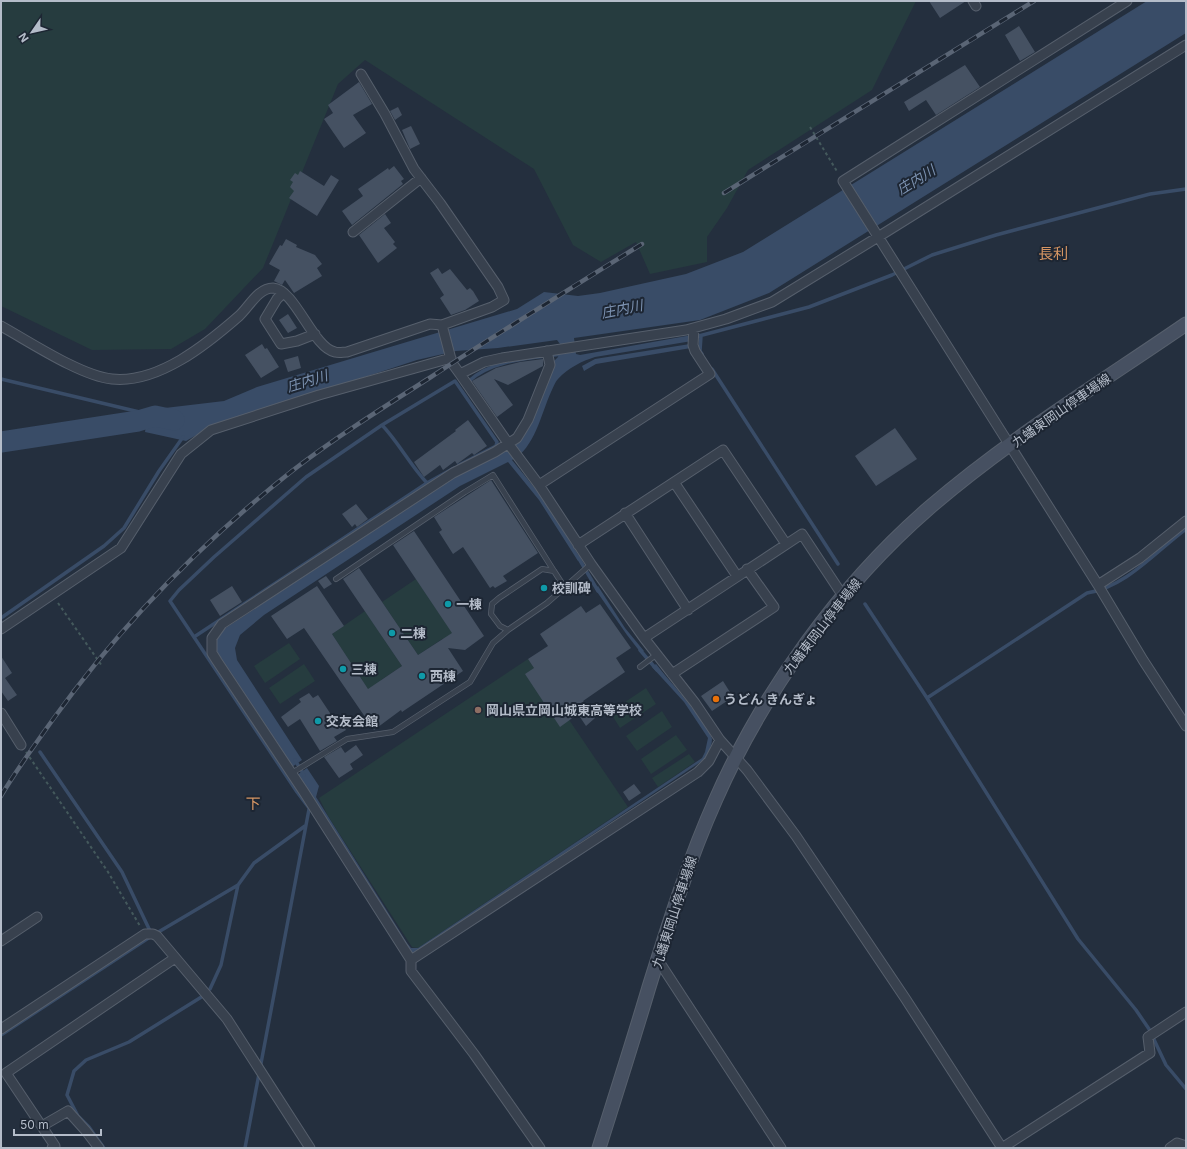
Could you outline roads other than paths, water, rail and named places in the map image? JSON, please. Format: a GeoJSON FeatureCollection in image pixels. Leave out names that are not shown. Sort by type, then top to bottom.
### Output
{"type":"FeatureCollection","features":[{"type":"Feature","properties":{"kind":"main road","name":"九蟠東岡山停車場線"},"geometry":{"type":"LineString","coordinates":[[599,1148],[694,849],[716,797],[736,758],[782,678],[843,596],[892,542],[929,508],[1009,445],[1186,324]]}},
{"type":"Feature","properties":{"kind":"street"},"geometry":{"type":"LineString","coordinates":[[1126,1],[844,182],[1143,660],[1186,726]]}},
{"type":"Feature","properties":{"kind":"street"},"geometry":{"type":"LineString","coordinates":[[460,374],[484,362],[548,354],[557,350],[575,347],[663,335],[694,333],[772,302],[877,235],[1186,45]]}},
{"type":"Feature","properties":{"kind":"street"},"geometry":{"type":"LineString","coordinates":[[1,326],[56,357],[91,374],[113,379],[133,378],[164,370],[181,361],[240,315],[265,290],[274,288],[283,293],[315,334],[329,349],[335,352],[347,352],[430,324],[442,327],[492,307],[504,300],[493,280],[414,169],[385,114],[361,74]]}},
{"type":"Feature","properties":{"kind":"street"},"geometry":{"type":"LineString","coordinates":[[353,232],[421,178]]}},
{"type":"Feature","properties":{"kind":"street"},"geometry":{"type":"LineString","coordinates":[[283,293],[277,299],[265,319],[281,344],[297,341],[315,334]]}},
{"type":"Feature","properties":{"kind":"street"},"geometry":{"type":"LineString","coordinates":[[442,327],[450,356],[460,374],[518,458],[539,485],[590,565],[644,638],[655,656],[672,674],[695,703],[720,740],[736,758],[800,843],[905,998],[998,1147],[1150,1053],[1148,1037],[1186,1012]]}},
{"type":"Feature","properties":{"kind":"street"},"geometry":{"type":"LineString","coordinates":[[539,485],[710,374],[695,351],[694,333]]}},
{"type":"Feature","properties":{"kind":"street"},"geometry":{"type":"LineString","coordinates":[[540,1148],[474,1054],[411,971],[411,960],[304,792],[293,772],[217,661],[211,645],[215,632],[222,624],[453,473],[509,445],[517,438],[528,420],[550,365],[548,354]]}},
{"type":"Feature","properties":{"kind":"street"},"geometry":{"type":"LineString","coordinates":[[1,629],[121,548],[181,454],[211,430],[319,395],[450,356]]}},
{"type":"Feature","properties":{"kind":"street"},"geometry":{"type":"LineString","coordinates":[[578,545],[723,450],[786,544]]}},
{"type":"Feature","properties":{"kind":"street"},"geometry":{"type":"LineString","coordinates":[[674,482],[737,576]]}},
{"type":"Feature","properties":{"kind":"street"},"geometry":{"type":"LineString","coordinates":[[625,513],[688,610]]}},
{"type":"Feature","properties":{"kind":"street"},"geometry":{"type":"LineString","coordinates":[[1100,589],[1186,521]]}},
{"type":"Feature","properties":{"kind":"street"},"geometry":{"type":"LineString","coordinates":[[644,638],[802,534],[843,596]]}},
{"type":"Feature","properties":{"kind":"street"},"geometry":{"type":"LineString","coordinates":[[672,674],[774,607],[747,569]]}},
{"type":"Feature","properties":{"kind":"street"},"geometry":{"type":"LineString","coordinates":[[1,713],[20,740],[21,745]]}},
{"type":"Feature","properties":{"kind":"street"},"geometry":{"type":"LineString","coordinates":[[411,960],[698,772],[709,761],[720,740]]}},
{"type":"Feature","properties":{"kind":"street"},"geometry":{"type":"LineString","coordinates":[[1,941],[37,917]]}},
{"type":"Feature","properties":{"kind":"street"},"geometry":{"type":"LineString","coordinates":[[1,1029],[151,935],[175,958],[228,1019],[310,1148]]}},
{"type":"Feature","properties":{"kind":"street"},"geometry":{"type":"LineString","coordinates":[[55,1147],[4,1069],[175,958]]}},
{"type":"Feature","properties":{"kind":"street"},"geometry":{"type":"LineString","coordinates":[[658,960],[781,1148]]}},
{"type":"Feature","properties":{"kind":"street"},"geometry":{"type":"LineString","coordinates":[[42,1126],[68,1111],[99,1148]]}},
{"type":"Feature","properties":{"kind":"street"},"geometry":{"type":"LineString","coordinates":[[1170,1148],[1177,1144],[1186,1146]]}},
{"type":"Feature","properties":{"kind":"lane"},"geometry":{"type":"LineString","coordinates":[[336,579],[465,492],[493,475],[565,588]]}},
{"type":"Feature","properties":{"kind":"lane"},"geometry":{"type":"LineString","coordinates":[[293,772],[347,739],[393,732],[470,682],[493,643],[508,630],[547,603],[590,565]]}},
{"type":"Feature","properties":{"kind":"lane"},"geometry":{"type":"LineString","coordinates":[[508,630],[500,626],[491,614],[492,604],[542,569],[554,571]]}},
{"type":"Feature","properties":{"kind":"lane"},"geometry":{"type":"LineString","coordinates":[[640,666],[655,656]]}},
{"type":"Feature","properties":{"kind":"water"},"geometry":{"type":"Polygon","coordinates":[[[1147,1],[1186,1],[1186,33],[769,293],[700,320],[574,338],[576,354],[580,355],[692,335],[692,341],[595,357],[571,368],[555,383],[532,439],[520,455],[512,460],[542,497],[581,559],[578,561],[539,500],[508,462],[460,486],[264,615],[240,635],[235,648],[237,660],[302,760],[292,767],[216,653],[216,638],[224,629],[442,485],[499,455],[516,443],[552,363],[558,357],[560,344],[557,340],[498,348],[456,351],[417,360],[209,428],[186,441],[145,432],[148,410],[224,401],[257,387],[517,309],[544,292],[578,296],[600,293],[686,274],[743,252],[1147,1]]]}},
{"type":"Feature","properties":{"kind":"water"},"geometry":{"type":"Polygon","coordinates":[[[690,344],[691,348],[596,364],[584,371],[582,366],[595,359],[690,344]]]}},
{"type":"Feature","properties":{"kind":"water"},"geometry":{"type":"Polygon","coordinates":[[[598,586],[625,628],[644,651],[641,653],[627,635],[595,589],[598,586]]]}},
{"type":"Feature","properties":{"kind":"water"},"geometry":{"type":"Polygon","coordinates":[[[656,664],[696,713],[709,733],[712,742],[705,759],[414,954],[410,953],[303,799],[307,788],[297,775],[307,768],[319,786],[316,797],[407,943],[411,948],[418,948],[702,758],[708,738],[684,702],[652,667],[656,664]]]}},
{"type":"Feature","properties":{"kind":"waterway"},"geometry":{"type":"LineString","coordinates":[[695,337],[809,307],[892,275],[932,255],[996,235],[1150,194],[1186,189]]}},
{"type":"Feature","properties":{"kind":"waterway"},"geometry":{"type":"LineString","coordinates":[[701,336],[700,351],[702,354]]}},
{"type":"Feature","properties":{"kind":"waterway"},"geometry":{"type":"LineString","coordinates":[[470,383],[469,381],[479,374],[489,368],[501,364],[526,358],[562,354]]}},
{"type":"Feature","properties":{"kind":"waterway"},"geometry":{"type":"LineString","coordinates":[[712,369],[838,564]]}},
{"type":"Feature","properties":{"kind":"waterway"},"geometry":{"type":"LineString","coordinates":[[1,379],[152,415]]}},
{"type":"Feature","properties":{"kind":"waterway"},"geometry":{"type":"LineString","coordinates":[[309,808],[170,601],[179,590],[214,557],[306,477],[382,425],[455,381],[497,442],[496,446],[459,465]]}},
{"type":"Feature","properties":{"kind":"waterway","name":"庄内川"},"geometry":{"type":"LineString","coordinates":[[1,442],[138,421],[155,416],[174,420]]}},
{"type":"Feature","properties":{"kind":"waterway"},"geometry":{"type":"LineString","coordinates":[[382,425],[427,483]]}},
{"type":"Feature","properties":{"kind":"waterway"},"geometry":{"type":"LineString","coordinates":[[1,618],[104,546],[124,528],[159,471],[183,437]]}},
{"type":"Feature","properties":{"kind":"waterway"},"geometry":{"type":"LineString","coordinates":[[194,637],[427,483],[454,468]]}},
{"type":"Feature","properties":{"kind":"waterway"},"geometry":{"type":"LineString","coordinates":[[927,698],[1087,593],[1115,584],[1140,567],[1186,529]]}},
{"type":"Feature","properties":{"kind":"waterway"},"geometry":{"type":"LineString","coordinates":[[578,557],[598,591]]}},
{"type":"Feature","properties":{"kind":"waterway"},"geometry":{"type":"LineString","coordinates":[[865,604],[927,698],[1078,939],[1136,1010],[1149,1029],[1166,1065],[1186,1089]]}},
{"type":"Feature","properties":{"kind":"waterway"},"geometry":{"type":"LineString","coordinates":[[640,650],[657,670]]}},
{"type":"Feature","properties":{"kind":"waterway"},"geometry":{"type":"LineString","coordinates":[[40,752],[122,872],[151,933]]}},
{"type":"Feature","properties":{"kind":"waterway"},"geometry":{"type":"LineString","coordinates":[[295,760],[304,775]]}},
{"type":"Feature","properties":{"kind":"waterway"},"geometry":{"type":"LineString","coordinates":[[245,1148],[310,804]]}},
{"type":"Feature","properties":{"kind":"waterway"},"geometry":{"type":"LineString","coordinates":[[155,934],[238,885],[254,863],[305,826]]}},
{"type":"Feature","properties":{"kind":"waterway"},"geometry":{"type":"LineString","coordinates":[[210,989],[221,965],[238,885]]}},
{"type":"Feature","properties":{"kind":"waterway"},"geometry":{"type":"LineString","coordinates":[[1,1035],[150,937]]}},
{"type":"Feature","properties":{"kind":"waterway"},"geometry":{"type":"LineString","coordinates":[[104,1148],[89,1127],[78,1116],[67,1095],[74,1071],[86,1060],[129,1042],[203,996]]}},
{"type":"Feature","properties":{"kind":"railway"},"geometry":{"type":"LineString","coordinates":[[724,193],[1034,1]]}},
{"type":"Feature","properties":{"kind":"railway"},"geometry":{"type":"LineString","coordinates":[[1,796],[54,718],[107,650],[164,586],[226,526],[292,471],[360,422],[642,244]]}},
{"type":"Feature","properties":{"kind":"place","name":"校訓碑"},"geometry":{"type":"Point","coordinates":[544,588]}},
{"type":"Feature","properties":{"kind":"place","name":"一棟"},"geometry":{"type":"Point","coordinates":[448,604]}},
{"type":"Feature","properties":{"kind":"place","name":"二棟"},"geometry":{"type":"Point","coordinates":[392,633]}},
{"type":"Feature","properties":{"kind":"place","name":"三棟"},"geometry":{"type":"Point","coordinates":[343,669]}},
{"type":"Feature","properties":{"kind":"place","name":"西棟"},"geometry":{"type":"Point","coordinates":[422,676]}},
{"type":"Feature","properties":{"kind":"place","name":"うどん きんぎょ"},"geometry":{"type":"Point","coordinates":[716,699]}},
{"type":"Feature","properties":{"kind":"place","name":"岡山県立岡山城東高等学校"},"geometry":{"type":"Point","coordinates":[478,710]}},
{"type":"Feature","properties":{"kind":"place","name":"交友会館"},"geometry":{"type":"Point","coordinates":[318,721]}},
{"type":"Feature","properties":{"kind":"district","name":"長利"},"geometry":{"type":"Point","coordinates":[1053,254]}},
{"type":"Feature","properties":{"kind":"district","name":"下"},"geometry":{"type":"Point","coordinates":[253,804]}}]}
